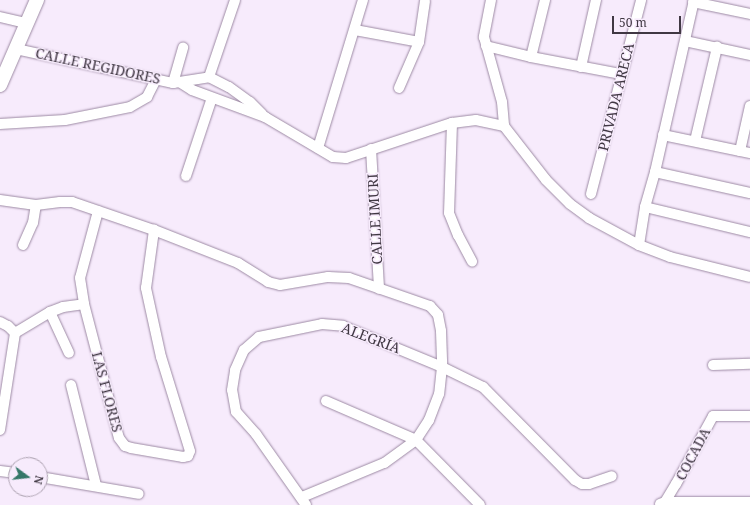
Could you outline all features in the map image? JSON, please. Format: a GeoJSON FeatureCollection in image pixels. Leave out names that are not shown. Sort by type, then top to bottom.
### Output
{"type":"FeatureCollection","features":[{"type":"Feature","properties":{"kind":"main road"},"geometry":{"type":"LineString","coordinates":[[0,85],[37,0]]}},
{"type":"Feature","properties":{"kind":"street"},"geometry":{"type":"LineString","coordinates":[[210,77],[235,0]]}},
{"type":"Feature","properties":{"kind":"street"},"geometry":{"type":"LineString","coordinates":[[318,148],[363,0]]}},
{"type":"Feature","properties":{"kind":"street"},"geometry":{"type":"LineString","coordinates":[[491,0],[484,37],[502,102],[504,126],[546,180],[570,204],[589,218],[639,245],[670,256],[750,276]]}},
{"type":"Feature","properties":{"kind":"street"},"geometry":{"type":"LineString","coordinates":[[531,57],[545,0]]}},
{"type":"Feature","properties":{"kind":"street"},"geometry":{"type":"LineString","coordinates":[[581,66],[596,0]]}},
{"type":"Feature","properties":{"kind":"street","name":"PRIVADA ARECA"},"geometry":{"type":"LineString","coordinates":[[591,194],[641,0]]}},
{"type":"Feature","properties":{"kind":"street"},"geometry":{"type":"LineString","coordinates":[[399,88],[419,42],[425,1]]}},
{"type":"Feature","properties":{"kind":"street"},"geometry":{"type":"LineString","coordinates":[[639,245],[645,207],[664,135],[693,1],[750,14]]}},
{"type":"Feature","properties":{"kind":"street"},"geometry":{"type":"LineString","coordinates":[[0,17],[27,23]]}},
{"type":"Feature","properties":{"kind":"street"},"geometry":{"type":"LineString","coordinates":[[355,30],[419,42]]}},
{"type":"Feature","properties":{"kind":"street"},"geometry":{"type":"LineString","coordinates":[[685,41],[750,55]]}},
{"type":"Feature","properties":{"kind":"street"},"geometry":{"type":"LineString","coordinates":[[486,46],[531,57],[621,74]]}},
{"type":"Feature","properties":{"kind":"street"},"geometry":{"type":"LineString","coordinates":[[177,83],[183,47]]}},
{"type":"Feature","properties":{"kind":"street"},"geometry":{"type":"LineString","coordinates":[[696,141],[717,47]]}},
{"type":"Feature","properties":{"kind":"street","name":"CALLE REGIDORES"},"geometry":{"type":"LineString","coordinates":[[16,49],[177,83],[212,98],[265,117],[333,157],[346,158],[452,123],[476,120],[504,126]]}},
{"type":"Feature","properties":{"kind":"street","name":"CALLE REGIDORES"},"geometry":{"type":"LineString","coordinates":[[177,83],[210,77],[229,87],[250,102],[265,117]]}},
{"type":"Feature","properties":{"kind":"street"},"geometry":{"type":"LineString","coordinates":[[0,124],[65,120],[130,107],[147,97],[156,79]]}},
{"type":"Feature","properties":{"kind":"street"},"geometry":{"type":"LineString","coordinates":[[186,176],[212,98]]}},
{"type":"Feature","properties":{"kind":"street"},"geometry":{"type":"LineString","coordinates":[[664,135],[745,152],[750,106]]}},
{"type":"Feature","properties":{"kind":"street"},"geometry":{"type":"LineString","coordinates":[[452,123],[449,213],[458,235],[472,262]]}},
{"type":"Feature","properties":{"kind":"street","name":"CALLE IMURI"},"geometry":{"type":"LineString","coordinates":[[371,149],[379,289]]}},
{"type":"Feature","properties":{"kind":"street"},"geometry":{"type":"LineString","coordinates":[[655,172],[750,193]]}},
{"type":"Feature","properties":{"kind":"street"},"geometry":{"type":"LineString","coordinates":[[0,200],[36,205],[72,202],[154,230],[238,263],[268,282],[280,285],[328,277],[349,278],[430,306],[438,315],[441,332],[442,366],[439,394],[429,420],[416,440],[384,463],[304,501]]}},
{"type":"Feature","properties":{"kind":"street"},"geometry":{"type":"LineString","coordinates":[[23,245],[33,223],[36,205]]}},
{"type":"Feature","properties":{"kind":"street"},"geometry":{"type":"LineString","coordinates":[[645,207],[750,232]]}},
{"type":"Feature","properties":{"kind":"street","name":"LAS FLORES"},"geometry":{"type":"LineString","coordinates":[[98,211],[80,278],[84,304],[119,438],[125,446],[183,457],[188,456],[190,451],[161,357],[146,288],[154,230]]}},
{"type":"Feature","properties":{"kind":"street"},"geometry":{"type":"LineString","coordinates":[[15,333],[50,312],[64,307],[84,304]]}},
{"type":"Feature","properties":{"kind":"street"},"geometry":{"type":"LineString","coordinates":[[50,312],[69,353]]}},
{"type":"Feature","properties":{"kind":"street"},"geometry":{"type":"LineString","coordinates":[[0,322],[8,326],[15,333]]}},
{"type":"Feature","properties":{"kind":"street","name":"ALEGRÍA"},"geometry":{"type":"LineString","coordinates":[[304,501],[256,434],[236,412],[232,390],[235,370],[244,350],[259,337],[322,324],[343,326],[442,366],[483,387],[575,480],[582,484],[589,484],[612,476]]}},
{"type":"Feature","properties":{"kind":"street"},"geometry":{"type":"LineString","coordinates":[[0,430],[15,333]]}},
{"type":"Feature","properties":{"kind":"street"},"geometry":{"type":"LineString","coordinates":[[713,365],[750,364]]}},
{"type":"Feature","properties":{"kind":"street"},"geometry":{"type":"LineString","coordinates":[[71,385],[96,485]]}},
{"type":"Feature","properties":{"kind":"street"},"geometry":{"type":"LineString","coordinates":[[326,401],[416,440],[480,505]]}},
{"type":"Feature","properties":{"kind":"street","name":"COCADA"},"geometry":{"type":"LineString","coordinates":[[662,504],[676,484],[713,416],[750,416]]}},
{"type":"Feature","properties":{"kind":"street"},"geometry":{"type":"LineString","coordinates":[[48,478],[96,485],[139,494]]}},
{"type":"Feature","properties":{"kind":"street","name":"COCADA"},"geometry":{"type":"LineString","coordinates":[[662,504],[750,502]]}}]}
